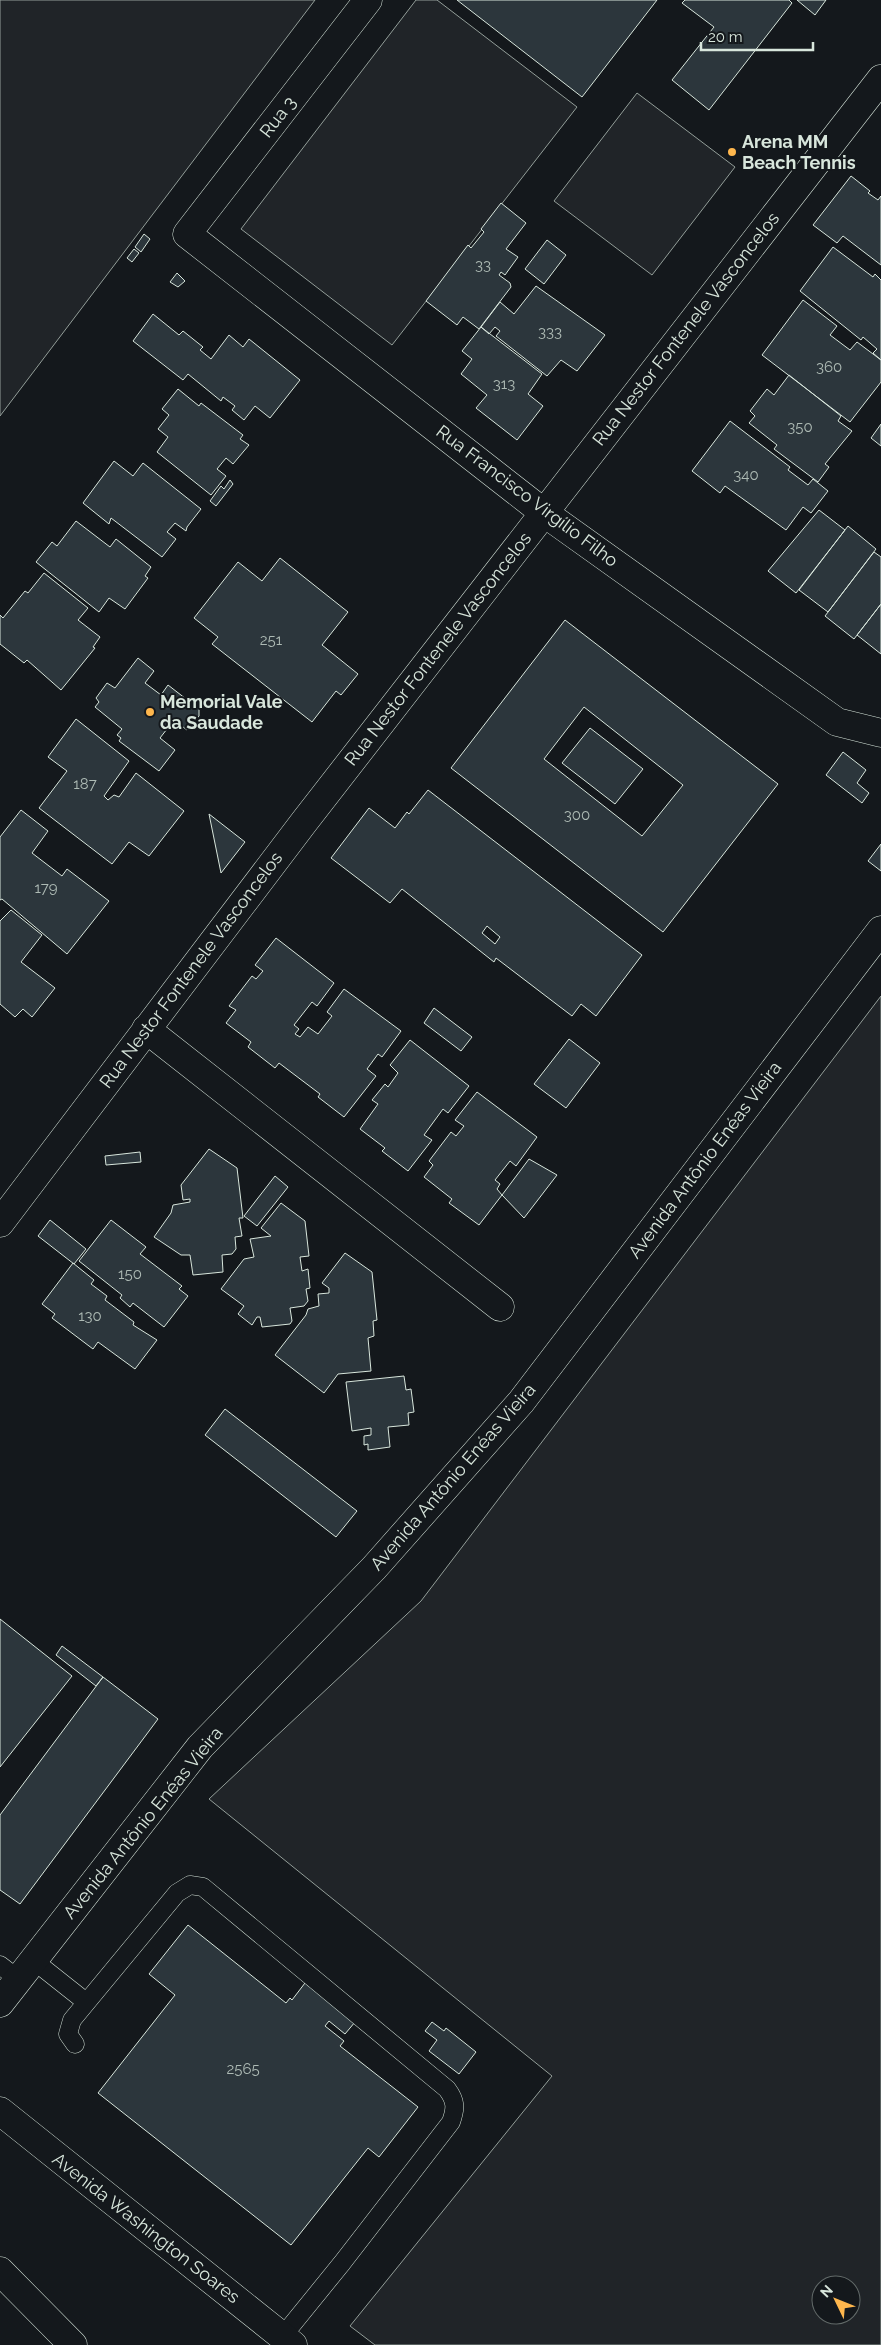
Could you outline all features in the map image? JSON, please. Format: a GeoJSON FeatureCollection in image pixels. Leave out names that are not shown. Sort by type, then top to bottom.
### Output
{"type":"FeatureCollection","features":[{"type":"Feature","properties":{"kind":"main road","name":"Rua 3"},"geometry":{"type":"LineString","coordinates":[[188,234],[368,0]]}},
{"type":"Feature","properties":{"kind":"main road","name":"Rua Nestor Fontenele Vasconcelos"},"geometry":{"type":"LineString","coordinates":[[0,1223],[146,1029],[543,512],[881,79]]}},
{"type":"Feature","properties":{"kind":"main road","name":"Rua Francisco Virgílio Filho"},"geometry":{"type":"LineString","coordinates":[[188,234],[543,512],[836,722],[881,733]]}},
{"type":"Feature","properties":{"kind":"main road","name":"Avenida Antônio Enéas Vieira"},"geometry":{"type":"LineString","coordinates":[[0,2003],[17,1968],[200,1747],[374,1568],[521,1402],[881,930]]}},
{"type":"Feature","properties":{"kind":"main road"},"geometry":{"type":"LineString","coordinates":[[146,1029],[500,1307]]}},
{"type":"Feature","properties":{"kind":"main road","name":"Avenida Washington Soares"},"geometry":{"type":"LineString","coordinates":[[0,2111],[287,2341]]}},
{"type":"Feature","properties":{"kind":"main road"},"geometry":{"type":"LineString","coordinates":[[0,2272],[72,2345]]}},
{"type":"Feature","properties":{"kind":"lane"},"geometry":{"type":"LineString","coordinates":[[74,2044],[68,2034],[72,2020],[177,1893],[190,1885],[203,1887],[447,2089],[454,2099],[455,2110],[451,2122],[342,2263],[287,2341]]}},
{"type":"Feature","properties":{"kind":"lane"},"geometry":{"type":"LineString","coordinates":[[17,1968],[86,2002]]}},
{"type":"Feature","properties":{"kind":"shaded area"},"geometry":{"type":"Polygon","coordinates":[[[0,0],[315,0],[0,416],[0,0]]]}},
{"type":"Feature","properties":{"kind":"shaded area"},"geometry":{"type":"Polygon","coordinates":[[[416,0],[437,0],[577,107],[392,345],[241,229],[416,0]]]}},
{"type":"Feature","properties":{"kind":"shaded area"},"geometry":{"type":"Polygon","coordinates":[[[637,93],[735,167],[652,275],[554,201],[637,93]]]}},
{"type":"Feature","properties":{"kind":"shaded area"},"geometry":{"type":"Polygon","coordinates":[[[881,996],[881,2345],[375,2345],[350,2326],[552,2076],[209,1799],[421,1601],[881,996]]]}},
{"type":"Feature","properties":{"kind":"building"},"geometry":{"type":"Polygon","coordinates":[[[457,0],[657,0],[582,97],[457,0]]]}},
{"type":"Feature","properties":{"kind":"building"},"geometry":{"type":"Polygon","coordinates":[[[685,0],[789,0],[792,3],[709,110],[672,80],[714,27],[682,3],[685,0]]]}},
{"type":"Feature","properties":{"kind":"building"},"geometry":{"type":"Polygon","coordinates":[[[797,0],[826,0],[815,15],[797,0]]]}},
{"type":"Feature","properties":{"kind":"building"},"geometry":{"type":"Polygon","coordinates":[[[851,176],[878,200],[881,196],[881,265],[843,236],[837,243],[813,225],[851,176]]]}},
{"type":"Feature","properties":{"kind":"building"},"geometry":{"type":"Polygon","coordinates":[[[501,203],[526,223],[506,249],[518,257],[505,275],[501,272],[499,275],[510,283],[511,287],[479,329],[463,317],[457,325],[426,301],[468,245],[471,248],[484,232],[481,229],[501,203]]]}},
{"type":"Feature","properties":{"kind":"building"},"geometry":{"type":"Polygon","coordinates":[[[144,234],[150,239],[141,252],[135,247],[144,234]]]}},
{"type":"Feature","properties":{"kind":"building"},"geometry":{"type":"Polygon","coordinates":[[[547,240],[566,255],[544,284],[525,269],[547,240]]]}},
{"type":"Feature","properties":{"kind":"building"},"geometry":{"type":"Polygon","coordinates":[[[833,247],[873,277],[875,274],[881,280],[881,360],[873,353],[877,349],[863,337],[861,340],[800,291],[833,247]]]}},
{"type":"Feature","properties":{"kind":"building"},"geometry":{"type":"Polygon","coordinates":[[[134,249],[139,253],[132,262],[127,258],[134,249]]]}},
{"type":"Feature","properties":{"kind":"building"},"geometry":{"type":"Polygon","coordinates":[[[177,273],[185,281],[178,287],[170,282],[177,273]]]}},
{"type":"Feature","properties":{"kind":"building"},"geometry":{"type":"Polygon","coordinates":[[[536,286],[605,335],[577,371],[561,360],[547,376],[496,336],[500,331],[495,327],[489,334],[481,327],[500,302],[514,314],[536,286]]]}},
{"type":"Feature","properties":{"kind":"building"},"geometry":{"type":"Polygon","coordinates":[[[803,300],[837,326],[830,335],[850,350],[857,342],[881,360],[881,382],[850,422],[762,355],[803,300]]]}},
{"type":"Feature","properties":{"kind":"building"},"geometry":{"type":"Polygon","coordinates":[[[153,314],[179,335],[183,331],[203,347],[200,350],[211,359],[229,335],[243,347],[249,339],[300,380],[270,418],[255,406],[244,420],[232,410],[235,406],[223,397],[221,401],[188,374],[183,380],[133,341],[153,314]]]}},
{"type":"Feature","properties":{"kind":"building"},"geometry":{"type":"Polygon","coordinates":[[[481,327],[542,374],[528,394],[543,406],[517,440],[476,408],[487,395],[461,374],[472,359],[462,351],[481,327]]]}},
{"type":"Feature","properties":{"kind":"building"},"geometry":{"type":"Polygon","coordinates":[[[789,375],[841,416],[838,421],[852,431],[825,464],[829,467],[818,482],[774,449],[777,445],[749,423],[755,416],[750,411],[767,389],[774,395],[789,375]]]}},
{"type":"Feature","properties":{"kind":"building"},"geometry":{"type":"Polygon","coordinates":[[[178,389],[199,406],[201,403],[243,435],[240,439],[249,445],[233,464],[226,458],[217,469],[226,476],[211,495],[157,452],[168,437],[158,429],[169,415],[162,409],[178,389]]]}},
{"type":"Feature","properties":{"kind":"building"},"geometry":{"type":"Polygon","coordinates":[[[730,421],[790,467],[788,470],[808,485],[813,479],[828,491],[811,513],[803,507],[786,530],[725,486],[720,493],[692,471],[730,421]]]}},
{"type":"Feature","properties":{"kind":"building"},"geometry":{"type":"Polygon","coordinates":[[[881,424],[881,446],[871,438],[881,424]]]}},
{"type":"Feature","properties":{"kind":"building"},"geometry":{"type":"Polygon","coordinates":[[[114,461],[133,476],[143,463],[201,509],[186,531],[175,523],[167,532],[176,539],[162,557],[111,518],[109,524],[83,503],[114,461]]]}},
{"type":"Feature","properties":{"kind":"building"},"geometry":{"type":"Polygon","coordinates":[[[230,480],[233,484],[216,506],[210,501],[221,486],[224,489],[230,480]]]}},
{"type":"Feature","properties":{"kind":"building"},"geometry":{"type":"Polygon","coordinates":[[[819,510],[845,530],[796,593],[768,571],[819,510]]]}},
{"type":"Feature","properties":{"kind":"building"},"geometry":{"type":"Polygon","coordinates":[[[76,521],[110,547],[116,539],[151,567],[145,576],[148,578],[125,609],[109,598],[99,612],[36,562],[52,542],[57,546],[76,521]]]}},
{"type":"Feature","properties":{"kind":"building"},"geometry":{"type":"Polygon","coordinates":[[[848,526],[876,549],[828,612],[799,590],[848,526]]]}},
{"type":"Feature","properties":{"kind":"building"},"geometry":{"type":"Polygon","coordinates":[[[874,552],[881,557],[881,604],[854,639],[825,616],[874,552]]]}},
{"type":"Feature","properties":{"kind":"building"},"geometry":{"type":"Polygon","coordinates":[[[280,558],[348,612],[322,645],[358,674],[341,695],[336,691],[312,722],[212,644],[218,637],[194,618],[238,562],[262,581],[280,558]]]}},
{"type":"Feature","properties":{"kind":"building"},"geometry":{"type":"Polygon","coordinates":[[[44,573],[88,608],[78,620],[100,637],[93,647],[95,648],[61,690],[27,660],[24,663],[0,644],[0,615],[3,618],[25,591],[28,593],[44,573]]]}},
{"type":"Feature","properties":{"kind":"building"},"geometry":{"type":"Polygon","coordinates":[[[881,604],[881,654],[857,635],[881,604]]]}},
{"type":"Feature","properties":{"kind":"building"},"geometry":{"type":"Polygon","coordinates":[[[565,620],[778,784],[663,932],[451,768],[565,620]],[[584,707],[544,759],[642,836],[683,785],[584,707]]]}},
{"type":"Feature","properties":{"kind":"building","name":"Memorial Vale da Saudade"},"geometry":{"type":"Polygon","coordinates":[[[138,658],[154,671],[145,683],[161,695],[168,685],[199,709],[199,716],[187,730],[174,720],[160,738],[175,750],[159,771],[119,741],[121,738],[117,735],[122,729],[95,707],[99,702],[96,698],[107,683],[115,688],[138,658]]]}},
{"type":"Feature","properties":{"kind":"building"},"geometry":{"type":"Polygon","coordinates":[[[76,719],[129,761],[104,796],[108,800],[114,795],[119,797],[136,773],[184,811],[149,856],[129,842],[112,864],[39,808],[67,771],[48,757],[76,719]]]}},
{"type":"Feature","properties":{"kind":"building"},"geometry":{"type":"Polygon","coordinates":[[[590,728],[643,769],[615,804],[562,763],[590,728]]]}},
{"type":"Feature","properties":{"kind":"building"},"geometry":{"type":"Polygon","coordinates":[[[843,752],[866,770],[857,783],[869,793],[862,803],[826,775],[843,752]]]}},
{"type":"Feature","properties":{"kind":"building"},"geometry":{"type":"Polygon","coordinates":[[[428,790],[642,955],[596,1016],[581,1004],[572,1016],[496,958],[494,962],[402,889],[390,903],[331,858],[369,808],[395,828],[407,812],[409,814],[428,790]],[[487,926],[482,933],[495,944],[500,937],[487,926]]]}},
{"type":"Feature","properties":{"kind":"building"},"geometry":{"type":"Polygon","coordinates":[[[21,810],[48,831],[32,853],[62,876],[67,869],[109,901],[67,954],[2,899],[0,900],[0,837],[21,810]]]}},
{"type":"Feature","properties":{"kind":"building"},"geometry":{"type":"Polygon","coordinates":[[[209,814],[245,842],[221,873],[209,814]]]}},
{"type":"Feature","properties":{"kind":"building"},"geometry":{"type":"Polygon","coordinates":[[[881,844],[881,871],[868,861],[881,844]]]}},
{"type":"Feature","properties":{"kind":"building"},"geometry":{"type":"Polygon","coordinates":[[[11,910],[42,935],[21,962],[55,988],[32,1017],[23,1009],[15,1017],[0,1004],[0,921],[11,910]]]}},
{"type":"Feature","properties":{"kind":"building"},"geometry":{"type":"Polygon","coordinates":[[[276,938],[334,983],[317,1006],[312,1002],[294,1025],[299,1029],[295,1034],[300,1037],[308,1027],[318,1034],[332,1016],[327,1012],[344,989],[401,1031],[382,1057],[378,1054],[367,1069],[376,1076],[344,1117],[318,1097],[320,1094],[279,1063],[275,1068],[248,1047],[251,1042],[226,1023],[236,1010],[229,1006],[252,976],[256,979],[263,971],[255,965],[276,938]]]}},
{"type":"Feature","properties":{"kind":"building"},"geometry":{"type":"Polygon","coordinates":[[[434,1008],[472,1037],[461,1051],[424,1023],[434,1008]]]}},
{"type":"Feature","properties":{"kind":"building"},"geometry":{"type":"Polygon","coordinates":[[[569,1039],[600,1063],[566,1108],[534,1084],[569,1039]]]}},
{"type":"Feature","properties":{"kind":"building"},"geometry":{"type":"Polygon","coordinates":[[[410,1040],[469,1086],[448,1113],[443,1109],[424,1135],[432,1140],[408,1171],[382,1151],[385,1148],[360,1129],[378,1104],[372,1100],[385,1084],[388,1087],[398,1073],[390,1065],[410,1040]]]}},
{"type":"Feature","properties":{"kind":"building"},"geometry":{"type":"Polygon","coordinates":[[[477,1092],[537,1137],[516,1166],[510,1161],[495,1180],[500,1184],[497,1189],[502,1195],[479,1225],[449,1203],[452,1199],[424,1177],[433,1165],[429,1161],[451,1132],[456,1136],[464,1126],[455,1120],[477,1092]]]}},
{"type":"Feature","properties":{"kind":"building"},"geometry":{"type":"Polygon","coordinates":[[[209,1149],[237,1168],[243,1218],[239,1218],[242,1236],[235,1237],[236,1249],[232,1254],[222,1255],[223,1272],[193,1275],[190,1255],[181,1255],[154,1237],[171,1213],[173,1205],[190,1202],[190,1199],[183,1200],[181,1185],[209,1149]]]}},
{"type":"Feature","properties":{"kind":"building"},"geometry":{"type":"Polygon","coordinates":[[[140,1152],[141,1162],[106,1165],[105,1156],[140,1152]]]}},
{"type":"Feature","properties":{"kind":"building"},"geometry":{"type":"Polygon","coordinates":[[[529,1159],[557,1175],[524,1218],[502,1195],[529,1159]]]}},
{"type":"Feature","properties":{"kind":"building"},"geometry":{"type":"Polygon","coordinates":[[[275,1176],[288,1187],[257,1226],[244,1216],[275,1176]]]}},
{"type":"Feature","properties":{"kind":"building"},"geometry":{"type":"Polygon","coordinates":[[[281,1203],[305,1221],[309,1256],[300,1257],[302,1271],[308,1269],[310,1288],[306,1289],[308,1301],[304,1306],[290,1308],[292,1321],[290,1324],[262,1327],[260,1317],[257,1317],[252,1325],[238,1314],[244,1306],[221,1289],[244,1259],[254,1257],[250,1239],[271,1236],[261,1228],[281,1203]]]}},
{"type":"Feature","properties":{"kind":"building"},"geometry":{"type":"Polygon","coordinates":[[[50,1220],[86,1249],[74,1264],[38,1236],[50,1220]]]}},
{"type":"Feature","properties":{"kind":"building"},"geometry":{"type":"Polygon","coordinates":[[[111,1220],[146,1247],[140,1254],[182,1286],[179,1289],[188,1296],[164,1327],[133,1303],[130,1307],[120,1298],[122,1295],[79,1261],[111,1220]]]}},
{"type":"Feature","properties":{"kind":"building"},"geometry":{"type":"Polygon","coordinates":[[[345,1253],[372,1272],[377,1320],[373,1321],[374,1336],[368,1338],[371,1371],[338,1374],[324,1393],[275,1355],[306,1315],[308,1309],[319,1306],[318,1294],[329,1293],[329,1288],[322,1283],[345,1253]]]}},
{"type":"Feature","properties":{"kind":"building"},"geometry":{"type":"Polygon","coordinates":[[[73,1263],[94,1280],[91,1284],[107,1296],[105,1300],[134,1322],[133,1325],[157,1340],[135,1369],[98,1342],[93,1349],[52,1318],[55,1314],[42,1304],[73,1263]]]}},
{"type":"Feature","properties":{"kind":"building"},"geometry":{"type":"Polygon","coordinates":[[[404,1376],[406,1390],[411,1389],[414,1412],[408,1413],[409,1425],[388,1427],[390,1447],[368,1450],[368,1444],[364,1445],[364,1436],[371,1435],[371,1428],[352,1431],[346,1382],[404,1376]]]}},
{"type":"Feature","properties":{"kind":"building"},"geometry":{"type":"Polygon","coordinates":[[[225,1409],[357,1511],[336,1537],[205,1435],[225,1409]]]}},
{"type":"Feature","properties":{"kind":"building"},"geometry":{"type":"Polygon","coordinates":[[[0,1619],[72,1676],[0,1767],[0,1619]]]}},
{"type":"Feature","properties":{"kind":"building"},"geometry":{"type":"Polygon","coordinates":[[[62,1646],[103,1677],[96,1686],[56,1655],[62,1646]]]}},
{"type":"Feature","properties":{"kind":"building"},"geometry":{"type":"Polygon","coordinates":[[[103,1677],[158,1719],[20,1904],[0,1890],[0,1815],[103,1677]]]}},
{"type":"Feature","properties":{"kind":"building"},"geometry":{"type":"Polygon","coordinates":[[[188,1925],[286,2003],[290,1998],[292,2000],[305,1983],[355,2022],[345,2034],[329,2021],[325,2026],[344,2041],[340,2046],[418,2107],[379,2157],[368,2148],[291,2245],[98,2093],[175,1995],[149,1974],[188,1925]]]}},
{"type":"Feature","properties":{"kind":"building"},"geometry":{"type":"Polygon","coordinates":[[[432,2022],[444,2031],[446,2028],[476,2052],[459,2074],[429,2051],[437,2040],[425,2031],[432,2022]]]}},
{"type":"Feature","properties":{"kind":"place","name":"Arena MM Beach Tennis"},"geometry":{"type":"Point","coordinates":[732,152]}},
{"type":"Feature","properties":{"kind":"place","name":"Memorial Vale da Saudade"},"geometry":{"type":"Point","coordinates":[150,712]}}]}
